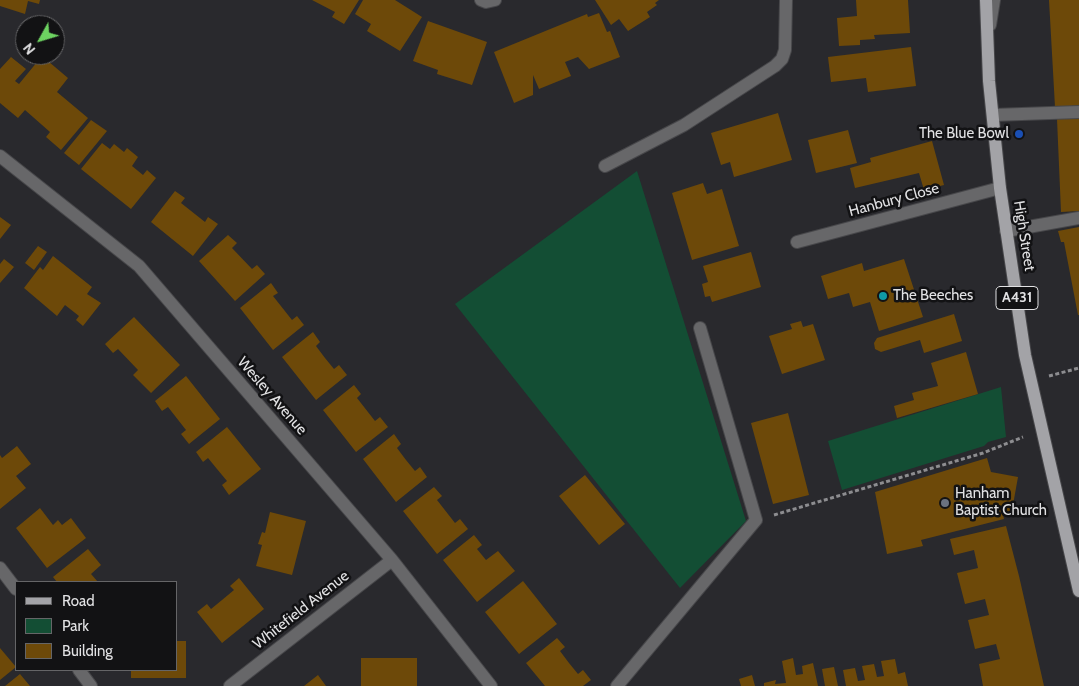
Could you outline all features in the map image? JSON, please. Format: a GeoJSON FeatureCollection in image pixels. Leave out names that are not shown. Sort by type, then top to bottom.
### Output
{"type":"FeatureCollection","features":[{"type":"Feature","properties":{"kind":"main road","name":"High Street"},"geometry":{"type":"LineString","coordinates":[[986,0],[987,37],[1000,188],[1025,355],[1079,591]]}},
{"type":"Feature","properties":{"kind":"street"},"geometry":{"type":"LineString","coordinates":[[481,0],[486,2],[495,0]]}},
{"type":"Feature","properties":{"kind":"street"},"geometry":{"type":"LineString","coordinates":[[605,166],[684,125],[775,66],[782,59],[785,50],[786,0]]}},
{"type":"Feature","properties":{"kind":"street"},"geometry":{"type":"LineString","coordinates":[[987,37],[994,0]]}},
{"type":"Feature","properties":{"kind":"street"},"geometry":{"type":"LineString","coordinates":[[993,115],[1079,112]]}},
{"type":"Feature","properties":{"kind":"street","name":"Wesley Avenue"},"geometry":{"type":"LineString","coordinates":[[0,156],[139,266],[392,560],[491,686]]}},
{"type":"Feature","properties":{"kind":"street","name":"Hanbury Close"},"geometry":{"type":"LineString","coordinates":[[797,242],[1000,188]]}},
{"type":"Feature","properties":{"kind":"street"},"geometry":{"type":"LineString","coordinates":[[1006,231],[1079,218]]}},
{"type":"Feature","properties":{"kind":"street"},"geometry":{"type":"LineString","coordinates":[[617,686],[756,520],[700,328]]}},
{"type":"Feature","properties":{"kind":"street","name":"Whitefield Avenue"},"geometry":{"type":"LineString","coordinates":[[230,686],[392,560]]}},
{"type":"Feature","properties":{"kind":"street"},"geometry":{"type":"LineString","coordinates":[[0,568],[15,588]]}},
{"type":"Feature","properties":{"kind":"street"},"geometry":{"type":"LineString","coordinates":[[79,671],[91,686]]}},
{"type":"Feature","properties":{"kind":"path"},"geometry":{"type":"LineString","coordinates":[[1032,380],[1079,368]]}},
{"type":"Feature","properties":{"kind":"path"},"geometry":{"type":"LineString","coordinates":[[756,520],[983,453],[1042,431]]}},
{"type":"Feature","properties":{"kind":"green space"},"geometry":{"type":"Polygon","coordinates":[[[637,171],[746,521],[680,588],[455,304],[637,171]]]}},
{"type":"Feature","properties":{"kind":"green space"},"geometry":{"type":"Polygon","coordinates":[[[1001,387],[1006,437],[988,442],[984,446],[842,490],[828,441],[1001,387]]]}},
{"type":"Feature","properties":{"kind":"building"},"geometry":{"type":"Polygon","coordinates":[[[0,0],[40,0],[39,4],[28,1],[25,14],[0,6],[0,0]]]}},
{"type":"Feature","properties":{"kind":"building"},"geometry":{"type":"Polygon","coordinates":[[[312,0],[359,0],[344,24],[332,17],[335,12],[312,0]]]}},
{"type":"Feature","properties":{"kind":"building"},"geometry":{"type":"Polygon","coordinates":[[[363,0],[395,0],[422,17],[400,51],[367,31],[371,24],[355,14],[363,0]]]}},
{"type":"Feature","properties":{"kind":"building"},"geometry":{"type":"Polygon","coordinates":[[[595,0],[659,0],[655,3],[657,5],[647,12],[650,17],[628,31],[619,19],[611,25],[595,0]]]}},
{"type":"Feature","properties":{"kind":"building"},"geometry":{"type":"Polygon","coordinates":[[[856,0],[908,0],[910,33],[874,35],[875,39],[860,40],[860,45],[839,46],[837,18],[857,16],[856,0]]]}},
{"type":"Feature","properties":{"kind":"building"},"geometry":{"type":"Polygon","coordinates":[[[1049,0],[1079,0],[1079,106],[1055,107],[1049,0]]]}},
{"type":"Feature","properties":{"kind":"building"},"geometry":{"type":"Polygon","coordinates":[[[599,13],[607,32],[610,31],[620,57],[589,69],[578,57],[565,62],[571,76],[539,89],[533,75],[533,95],[514,103],[494,52],[587,14],[588,17],[599,13]]]}},
{"type":"Feature","properties":{"kind":"building"},"geometry":{"type":"Polygon","coordinates":[[[428,21],[487,42],[472,85],[437,74],[438,70],[413,61],[428,21]]]}},
{"type":"Feature","properties":{"kind":"building"},"geometry":{"type":"Polygon","coordinates":[[[911,47],[916,86],[868,92],[866,78],[831,82],[828,57],[911,47]]]}},
{"type":"Feature","properties":{"kind":"building"},"geometry":{"type":"Polygon","coordinates":[[[11,57],[15,60],[15,65],[21,65],[26,69],[15,81],[19,84],[35,65],[53,65],[68,78],[57,92],[88,118],[61,150],[46,137],[50,132],[25,110],[18,118],[0,103],[0,69],[11,57]]]}},
{"type":"Feature","properties":{"kind":"building"},"geometry":{"type":"Polygon","coordinates":[[[778,113],[792,160],[734,177],[730,162],[721,165],[711,133],[778,113]]]}},
{"type":"Feature","properties":{"kind":"building"},"geometry":{"type":"Polygon","coordinates":[[[1079,118],[1079,211],[1061,212],[1057,119],[1079,118]]]}},
{"type":"Feature","properties":{"kind":"building"},"geometry":{"type":"Polygon","coordinates":[[[91,120],[107,131],[79,165],[64,153],[91,120]]]}},
{"type":"Feature","properties":{"kind":"building"},"geometry":{"type":"Polygon","coordinates":[[[848,130],[857,163],[816,173],[808,140],[848,130]]]}},
{"type":"Feature","properties":{"kind":"building"},"geometry":{"type":"Polygon","coordinates":[[[932,141],[944,185],[924,190],[919,173],[855,188],[850,168],[871,162],[870,158],[932,141]]]}},
{"type":"Feature","properties":{"kind":"building"},"geometry":{"type":"Polygon","coordinates":[[[102,143],[110,149],[114,144],[124,152],[127,148],[138,157],[132,166],[143,175],[147,170],[156,178],[131,209],[81,169],[102,143]]]}},
{"type":"Feature","properties":{"kind":"building"},"geometry":{"type":"Polygon","coordinates":[[[703,183],[707,194],[722,189],[739,246],[692,260],[672,193],[703,183]]]}},
{"type":"Feature","properties":{"kind":"building"},"geometry":{"type":"Polygon","coordinates":[[[175,191],[185,198],[181,203],[205,222],[208,217],[218,224],[193,256],[151,222],[175,191]]]}},
{"type":"Feature","properties":{"kind":"building"},"geometry":{"type":"Polygon","coordinates":[[[0,217],[11,225],[0,239],[0,217]]]}},
{"type":"Feature","properties":{"kind":"building"},"geometry":{"type":"Polygon","coordinates":[[[1079,227],[1078,315],[1064,242],[1061,242],[1058,231],[1079,227]]]}},
{"type":"Feature","properties":{"kind":"building"},"geometry":{"type":"Polygon","coordinates":[[[228,235],[237,243],[232,248],[252,269],[257,265],[265,274],[235,301],[199,261],[228,235]]]}},
{"type":"Feature","properties":{"kind":"building"},"geometry":{"type":"Polygon","coordinates":[[[38,246],[47,252],[34,270],[25,263],[38,246]]]}},
{"type":"Feature","properties":{"kind":"building"},"geometry":{"type":"Polygon","coordinates":[[[751,252],[761,287],[712,302],[710,296],[705,297],[702,284],[708,282],[703,266],[751,252]]]}},
{"type":"Feature","properties":{"kind":"building"},"geometry":{"type":"Polygon","coordinates":[[[53,256],[92,287],[87,294],[101,303],[83,326],[76,320],[79,316],[65,305],[57,316],[24,288],[40,267],[43,270],[53,256]]]}},
{"type":"Feature","properties":{"kind":"building"},"geometry":{"type":"Polygon","coordinates":[[[4,259],[14,267],[0,283],[0,264],[4,259]]]}},
{"type":"Feature","properties":{"kind":"building","name":"The Beeches"},"geometry":{"type":"Polygon","coordinates":[[[904,259],[923,317],[879,331],[870,302],[853,307],[849,293],[828,299],[821,276],[862,263],[864,271],[904,259]]]}},
{"type":"Feature","properties":{"kind":"building"},"geometry":{"type":"Polygon","coordinates":[[[271,283],[278,293],[273,296],[292,320],[297,316],[304,325],[273,350],[240,308],[271,283]]]}},
{"type":"Feature","properties":{"kind":"building"},"geometry":{"type":"Polygon","coordinates":[[[954,314],[962,341],[924,353],[920,340],[881,352],[875,349],[874,343],[877,338],[954,314]]]}},
{"type":"Feature","properties":{"kind":"building"},"geometry":{"type":"Polygon","coordinates":[[[134,317],[180,365],[151,393],[133,375],[138,370],[118,349],[113,353],[105,344],[134,317]]]}},
{"type":"Feature","properties":{"kind":"building"},"geometry":{"type":"Polygon","coordinates":[[[801,321],[803,327],[813,324],[825,360],[782,374],[769,336],[792,329],[790,324],[801,321]]]}},
{"type":"Feature","properties":{"kind":"building"},"geometry":{"type":"Polygon","coordinates":[[[313,332],[320,342],[316,346],[325,358],[334,369],[339,365],[347,375],[316,400],[282,357],[313,332]]]}},
{"type":"Feature","properties":{"kind":"building"},"geometry":{"type":"Polygon","coordinates":[[[966,352],[978,394],[897,418],[894,406],[914,400],[912,393],[938,386],[931,363],[966,352]]]}},
{"type":"Feature","properties":{"kind":"building"},"geometry":{"type":"Polygon","coordinates":[[[186,376],[220,419],[189,444],[181,434],[186,430],[168,407],[162,411],[155,401],[186,376]]]}},
{"type":"Feature","properties":{"kind":"building"},"geometry":{"type":"Polygon","coordinates":[[[354,385],[361,394],[357,398],[375,421],[380,417],[388,427],[356,452],[323,410],[354,385]]]}},
{"type":"Feature","properties":{"kind":"building"},"geometry":{"type":"Polygon","coordinates":[[[788,413],[809,495],[773,504],[751,423],[788,413]]]}},
{"type":"Feature","properties":{"kind":"building"},"geometry":{"type":"Polygon","coordinates":[[[227,427],[261,469],[229,495],[222,485],[227,481],[208,458],[203,462],[196,452],[227,427]]]}},
{"type":"Feature","properties":{"kind":"building"},"geometry":{"type":"Polygon","coordinates":[[[394,434],[401,444],[397,448],[406,460],[415,471],[420,467],[427,477],[396,502],[363,459],[394,434]]]}},
{"type":"Feature","properties":{"kind":"building"},"geometry":{"type":"Polygon","coordinates":[[[17,446],[31,464],[16,476],[26,488],[0,509],[0,455],[2,458],[17,446]]]}},
{"type":"Feature","properties":{"kind":"building","name":"Hanham Baptist Church"},"geometry":{"type":"Polygon","coordinates":[[[987,458],[991,472],[1018,477],[1011,516],[1003,515],[1004,519],[921,540],[923,546],[887,554],[875,492],[987,458]]]}},
{"type":"Feature","properties":{"kind":"building"},"geometry":{"type":"Polygon","coordinates":[[[585,475],[625,524],[599,545],[559,496],[585,475]]]}},
{"type":"Feature","properties":{"kind":"building"},"geometry":{"type":"Polygon","coordinates":[[[434,487],[442,496],[437,500],[455,523],[460,519],[468,529],[437,554],[403,511],[434,487]]]}},
{"type":"Feature","properties":{"kind":"building"},"geometry":{"type":"Polygon","coordinates":[[[40,508],[53,525],[58,520],[62,525],[71,518],[86,538],[47,568],[16,528],[40,508]]]}},
{"type":"Feature","properties":{"kind":"building"},"geometry":{"type":"Polygon","coordinates":[[[270,512],[306,521],[292,575],[256,566],[262,545],[258,544],[262,532],[265,533],[270,512]]]}},
{"type":"Feature","properties":{"kind":"building"},"geometry":{"type":"Polygon","coordinates":[[[1006,526],[1044,686],[983,686],[979,664],[1000,659],[996,644],[975,649],[968,620],[989,615],[985,599],[965,604],[957,573],[978,568],[974,550],[954,555],[950,539],[1006,526]]]}},
{"type":"Feature","properties":{"kind":"building"},"geometry":{"type":"Polygon","coordinates":[[[474,535],[482,545],[477,549],[486,560],[498,551],[515,571],[477,602],[443,560],[474,535]]]}},
{"type":"Feature","properties":{"kind":"building"},"geometry":{"type":"Polygon","coordinates":[[[88,549],[101,565],[91,574],[97,581],[56,581],[53,577],[88,549]]]}},
{"type":"Feature","properties":{"kind":"building"},"geometry":{"type":"Polygon","coordinates":[[[239,578],[264,609],[222,643],[197,612],[207,604],[211,609],[234,590],[230,586],[239,578]]]}},
{"type":"Feature","properties":{"kind":"building"},"geometry":{"type":"Polygon","coordinates":[[[523,581],[557,624],[519,654],[485,612],[523,581]]]}},
{"type":"Feature","properties":{"kind":"building"},"geometry":{"type":"Polygon","coordinates":[[[557,638],[565,647],[560,651],[569,663],[578,674],[583,670],[591,680],[583,686],[545,686],[526,663],[557,638]]]}},
{"type":"Feature","properties":{"kind":"building"},"geometry":{"type":"Polygon","coordinates":[[[178,641],[186,641],[186,678],[131,678],[131,671],[178,671],[178,641]]]}},
{"type":"Feature","properties":{"kind":"building"},"geometry":{"type":"Polygon","coordinates":[[[0,648],[15,668],[0,680],[0,648]]]}},
{"type":"Feature","properties":{"kind":"building"},"geometry":{"type":"Polygon","coordinates":[[[361,658],[417,658],[417,686],[361,686],[361,658]]]}},
{"type":"Feature","properties":{"kind":"building"},"geometry":{"type":"Polygon","coordinates":[[[793,658],[796,675],[803,674],[802,666],[813,663],[818,686],[764,686],[764,683],[776,680],[775,684],[786,683],[782,661],[793,658]]]}},
{"type":"Feature","properties":{"kind":"building"},"geometry":{"type":"Polygon","coordinates":[[[895,659],[898,674],[905,672],[908,686],[846,686],[843,670],[855,668],[858,681],[865,680],[862,666],[874,664],[877,677],[884,676],[881,661],[895,659]]]}},
{"type":"Feature","properties":{"kind":"building"},"geometry":{"type":"Polygon","coordinates":[[[834,667],[838,686],[825,686],[822,669],[834,667]]]}},
{"type":"Feature","properties":{"kind":"building"},"geometry":{"type":"Polygon","coordinates":[[[20,674],[30,686],[5,686],[20,674]]]}},
{"type":"Feature","properties":{"kind":"building"},"geometry":{"type":"Polygon","coordinates":[[[318,675],[326,686],[304,686],[318,675]]]}},
{"type":"Feature","properties":{"kind":"building"},"geometry":{"type":"Polygon","coordinates":[[[752,675],[755,686],[741,686],[739,679],[752,675]]]}},
{"type":"Feature","properties":{"kind":"place","name":"The Blue Bowl"},"geometry":{"type":"Point","coordinates":[1019,134]}},
{"type":"Feature","properties":{"kind":"place","name":"The Beeches"},"geometry":{"type":"Point","coordinates":[883,296]}},
{"type":"Feature","properties":{"kind":"place","name":"Hanham Baptist Church"},"geometry":{"type":"Point","coordinates":[945,503]}}]}
